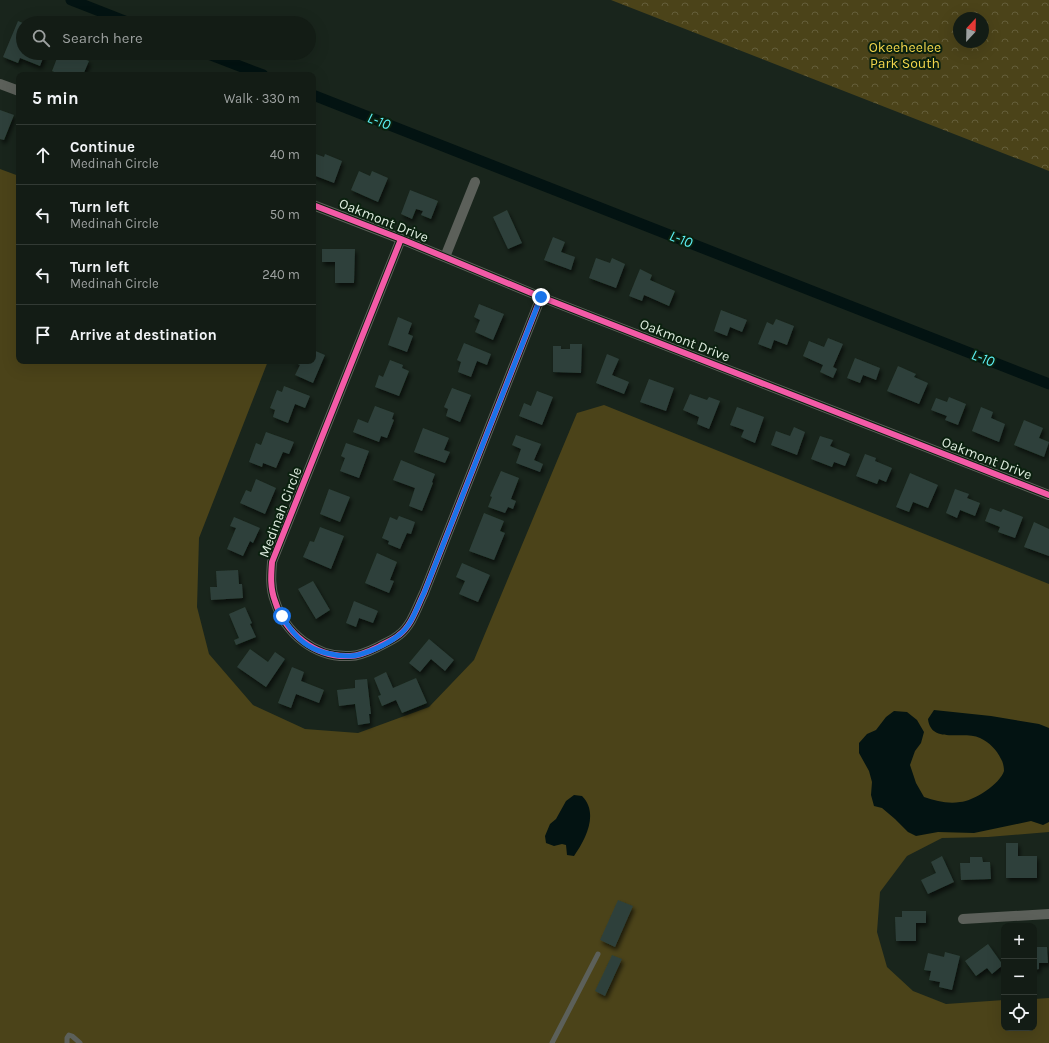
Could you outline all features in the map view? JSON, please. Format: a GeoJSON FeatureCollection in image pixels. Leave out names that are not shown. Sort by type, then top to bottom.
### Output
{"type":"FeatureCollection","features":[{"type":"Feature","properties":{"kind":"street"},"geometry":{"type":"LineString","coordinates":[[0,84],[16,91]]}},
{"type":"Feature","properties":{"kind":"street"},"geometry":{"type":"LineString","coordinates":[[445,257],[475,182]]}},
{"type":"Feature","properties":{"kind":"street","name":"Oakmont Drive"},"geometry":{"type":"LineString","coordinates":[[316,206],[401,239],[541,297],[1049,495]]}},
{"type":"Feature","properties":{"kind":"street","name":"Medinah Circle"},"geometry":{"type":"LineString","coordinates":[[401,239],[272,562],[271,579],[274,600],[282,616],[293,632],[304,643],[319,651],[350,656],[369,651],[400,634],[411,620],[424,593],[541,297]]}},
{"type":"Feature","properties":{"kind":"street"},"geometry":{"type":"LineString","coordinates":[[963,919],[1049,914]]}},
{"type":"Feature","properties":{"kind":"lane"},"geometry":{"type":"LineString","coordinates":[[552,1043],[598,954]]}},
{"type":"Feature","properties":{"kind":"lane"},"geometry":{"type":"LineString","coordinates":[[67,1043],[67,1038],[69,1035],[80,1043]]}},
{"type":"Feature","properties":{"kind":"green space","name":"Okeeheelee Park South"},"geometry":{"type":"Polygon","coordinates":[[[611,0],[1049,0],[1049,171],[611,0]]]}},
{"type":"Feature","properties":{"kind":"green space"},"geometry":{"type":"Polygon","coordinates":[[[0,169],[16,175],[16,364],[267,364],[199,538],[197,607],[209,654],[253,705],[305,729],[358,733],[429,707],[474,660],[577,413],[604,405],[1049,584],[1049,832],[988,837],[942,838],[907,856],[880,892],[877,932],[887,967],[913,991],[946,1004],[1001,1000],[1001,1031],[1037,1031],[1037,999],[1049,998],[1049,1043],[0,1043],[0,169]]]}},
{"type":"Feature","properties":{"kind":"shaded area"},"geometry":{"type":"Polygon","coordinates":[[[934,710],[991,716],[1039,724],[1049,728],[1049,822],[1043,825],[1031,821],[974,833],[938,832],[916,836],[908,832],[882,808],[874,806],[871,795],[872,782],[869,771],[859,753],[859,743],[867,734],[876,730],[886,717],[894,711],[907,712],[917,720],[924,732],[921,743],[915,751],[910,765],[916,783],[924,797],[938,801],[956,803],[966,801],[986,791],[1002,776],[1004,766],[995,749],[987,742],[973,736],[949,735],[935,732],[930,727],[928,719],[934,710]]]}},
{"type":"Feature","properties":{"kind":"shaded area"},"geometry":{"type":"Polygon","coordinates":[[[574,795],[582,796],[587,803],[590,810],[590,818],[589,826],[583,842],[574,856],[567,855],[566,845],[562,844],[554,846],[546,843],[545,836],[550,824],[556,819],[566,801],[574,795]]]}},
{"type":"Feature","properties":{"kind":"building"},"geometry":{"type":"Polygon","coordinates":[[[16,26],[16,60],[19,60],[18,63],[3,57],[16,26]]]}},
{"type":"Feature","properties":{"kind":"building"},"geometry":{"type":"Polygon","coordinates":[[[25,60],[42,60],[40,66],[25,60]]]}},
{"type":"Feature","properties":{"kind":"building"},"geometry":{"type":"Polygon","coordinates":[[[56,60],[89,61],[84,72],[52,71],[56,60]]]}},
{"type":"Feature","properties":{"kind":"building"},"geometry":{"type":"Polygon","coordinates":[[[0,110],[14,115],[4,140],[0,139],[0,110]]]}},
{"type":"Feature","properties":{"kind":"building"},"geometry":{"type":"Polygon","coordinates":[[[316,154],[324,157],[325,154],[342,161],[334,183],[316,176],[316,154]]]}},
{"type":"Feature","properties":{"kind":"building"},"geometry":{"type":"Polygon","coordinates":[[[359,171],[370,176],[372,171],[388,178],[378,202],[351,190],[359,171]]]}},
{"type":"Feature","properties":{"kind":"building"},"geometry":{"type":"Polygon","coordinates":[[[410,190],[438,201],[431,219],[421,215],[423,211],[416,209],[412,219],[401,214],[410,190]]]}},
{"type":"Feature","properties":{"kind":"building"},"geometry":{"type":"Polygon","coordinates":[[[507,210],[522,243],[508,249],[493,217],[507,210]]]}},
{"type":"Feature","properties":{"kind":"building"},"geometry":{"type":"Polygon","coordinates":[[[553,237],[565,242],[561,252],[575,257],[571,270],[544,260],[553,237]]]}},
{"type":"Feature","properties":{"kind":"building"},"geometry":{"type":"Polygon","coordinates":[[[322,249],[355,249],[354,283],[335,283],[335,262],[322,262],[322,249]]]}},
{"type":"Feature","properties":{"kind":"building"},"geometry":{"type":"Polygon","coordinates":[[[596,258],[610,263],[612,258],[625,264],[616,288],[589,278],[596,258]]]}},
{"type":"Feature","properties":{"kind":"building"},"geometry":{"type":"Polygon","coordinates":[[[640,269],[652,275],[650,280],[675,291],[669,306],[644,295],[642,301],[629,296],[640,269]]]}},
{"type":"Feature","properties":{"kind":"building"},"geometry":{"type":"Polygon","coordinates":[[[479,304],[504,314],[493,340],[475,332],[480,320],[474,317],[479,304]]]}},
{"type":"Feature","properties":{"kind":"building"},"geometry":{"type":"Polygon","coordinates":[[[721,310],[747,320],[742,332],[730,327],[727,336],[714,331],[721,310]]]}},
{"type":"Feature","properties":{"kind":"building"},"geometry":{"type":"Polygon","coordinates":[[[398,317],[412,323],[408,334],[413,336],[407,352],[388,345],[398,317]]]}},
{"type":"Feature","properties":{"kind":"building"},"geometry":{"type":"Polygon","coordinates":[[[776,319],[794,326],[787,345],[774,340],[771,349],[758,344],[767,322],[773,325],[776,319]]]}},
{"type":"Feature","properties":{"kind":"building"},"geometry":{"type":"Polygon","coordinates":[[[828,338],[843,344],[833,367],[837,369],[833,378],[820,372],[823,365],[803,356],[809,341],[824,347],[828,338]]]}},
{"type":"Feature","properties":{"kind":"building"},"geometry":{"type":"Polygon","coordinates":[[[464,343],[491,354],[487,365],[477,361],[471,377],[458,372],[461,362],[457,360],[464,343]]]}},
{"type":"Feature","properties":{"kind":"building"},"geometry":{"type":"Polygon","coordinates":[[[570,344],[582,344],[581,373],[553,372],[553,346],[561,346],[561,349],[570,349],[570,344]]]}},
{"type":"Feature","properties":{"kind":"building"},"geometry":{"type":"Polygon","coordinates":[[[316,351],[325,355],[313,383],[295,375],[300,365],[298,364],[316,364],[316,351]]]}},
{"type":"Feature","properties":{"kind":"building"},"geometry":{"type":"Polygon","coordinates":[[[607,354],[619,359],[612,375],[629,382],[624,394],[596,383],[607,354]]]}},
{"type":"Feature","properties":{"kind":"building"},"geometry":{"type":"Polygon","coordinates":[[[855,358],[880,368],[876,380],[863,375],[860,383],[847,378],[855,358]]]}},
{"type":"Feature","properties":{"kind":"building"},"geometry":{"type":"Polygon","coordinates":[[[390,360],[403,365],[402,368],[409,371],[399,396],[375,387],[379,375],[383,377],[390,360]]]}},
{"type":"Feature","properties":{"kind":"building"},"geometry":{"type":"Polygon","coordinates":[[[898,366],[916,374],[914,377],[928,383],[919,404],[887,391],[898,366]]]}},
{"type":"Feature","properties":{"kind":"building"},"geometry":{"type":"Polygon","coordinates":[[[649,379],[674,388],[666,411],[640,402],[649,379]]]}},
{"type":"Feature","properties":{"kind":"building"},"geometry":{"type":"Polygon","coordinates":[[[284,386],[310,396],[305,408],[295,404],[288,423],[273,417],[275,410],[270,408],[277,390],[282,392],[284,386]]]}},
{"type":"Feature","properties":{"kind":"building"},"geometry":{"type":"Polygon","coordinates":[[[452,388],[471,395],[460,422],[446,416],[448,409],[444,407],[452,388]]]}},
{"type":"Feature","properties":{"kind":"building"},"geometry":{"type":"Polygon","coordinates":[[[537,391],[553,397],[542,425],[519,416],[524,403],[531,406],[537,391]]]}},
{"type":"Feature","properties":{"kind":"building"},"geometry":{"type":"Polygon","coordinates":[[[690,394],[707,400],[709,397],[720,401],[709,429],[697,424],[699,417],[683,410],[690,394]]]}},
{"type":"Feature","properties":{"kind":"building"},"geometry":{"type":"Polygon","coordinates":[[[949,397],[966,404],[958,425],[945,420],[947,416],[931,410],[936,398],[947,402],[949,397]]]}},
{"type":"Feature","properties":{"kind":"building"},"geometry":{"type":"Polygon","coordinates":[[[375,406],[394,413],[392,419],[394,420],[387,438],[381,436],[379,442],[353,432],[358,419],[368,423],[375,406]]]}},
{"type":"Feature","properties":{"kind":"building"},"geometry":{"type":"Polygon","coordinates":[[[737,407],[764,417],[755,443],[741,437],[744,430],[730,425],[737,407]]]}},
{"type":"Feature","properties":{"kind":"building"},"geometry":{"type":"Polygon","coordinates":[[[981,407],[993,412],[991,418],[1005,424],[999,442],[972,431],[981,407]]]}},
{"type":"Feature","properties":{"kind":"building"},"geometry":{"type":"Polygon","coordinates":[[[1024,420],[1043,428],[1039,438],[1049,442],[1044,457],[1014,445],[1024,420]]]}},
{"type":"Feature","properties":{"kind":"building"},"geometry":{"type":"Polygon","coordinates":[[[794,427],[805,432],[797,455],[771,445],[776,431],[790,436],[794,427]]]}},
{"type":"Feature","properties":{"kind":"building"},"geometry":{"type":"Polygon","coordinates":[[[423,428],[449,438],[444,450],[450,452],[445,463],[414,452],[423,428]]]}},
{"type":"Feature","properties":{"kind":"building"},"geometry":{"type":"Polygon","coordinates":[[[266,432],[294,442],[289,454],[283,452],[276,468],[263,463],[262,467],[249,462],[256,443],[261,445],[266,432]]]}},
{"type":"Feature","properties":{"kind":"building"},"geometry":{"type":"Polygon","coordinates":[[[516,435],[541,444],[534,460],[543,464],[540,472],[516,463],[521,449],[512,445],[516,435]]]}},
{"type":"Feature","properties":{"kind":"building"},"geometry":{"type":"Polygon","coordinates":[[[820,436],[833,440],[830,446],[850,454],[845,466],[834,462],[832,467],[811,459],[820,436]]]}},
{"type":"Feature","properties":{"kind":"building"},"geometry":{"type":"Polygon","coordinates":[[[346,443],[369,451],[359,478],[340,471],[345,458],[341,456],[346,443]]]}},
{"type":"Feature","properties":{"kind":"building"},"geometry":{"type":"Polygon","coordinates":[[[865,454],[876,458],[875,461],[892,468],[886,482],[879,479],[877,484],[856,476],[865,454]]]}},
{"type":"Feature","properties":{"kind":"building"},"geometry":{"type":"Polygon","coordinates":[[[401,460],[435,474],[422,511],[409,506],[415,488],[393,480],[401,460]]]}},
{"type":"Feature","properties":{"kind":"building"},"geometry":{"type":"Polygon","coordinates":[[[501,471],[519,478],[511,499],[516,501],[513,509],[508,507],[505,513],[488,507],[492,497],[490,496],[501,471]]]}},
{"type":"Feature","properties":{"kind":"building"},"geometry":{"type":"Polygon","coordinates":[[[910,473],[938,485],[928,508],[913,502],[909,512],[896,507],[910,473]]]}},
{"type":"Feature","properties":{"kind":"building"},"geometry":{"type":"Polygon","coordinates":[[[256,479],[276,488],[265,514],[240,503],[246,490],[251,492],[256,479]]]}},
{"type":"Feature","properties":{"kind":"building"},"geometry":{"type":"Polygon","coordinates":[[[329,489],[350,497],[340,522],[320,514],[329,489]]]}},
{"type":"Feature","properties":{"kind":"building"},"geometry":{"type":"Polygon","coordinates":[[[955,489],[969,494],[967,498],[980,503],[975,516],[960,510],[957,518],[946,513],[955,489]]]}},
{"type":"Feature","properties":{"kind":"building"},"geometry":{"type":"Polygon","coordinates":[[[990,508],[1001,512],[1003,509],[1023,517],[1015,538],[998,532],[1000,527],[985,521],[990,508]]]}},
{"type":"Feature","properties":{"kind":"building"},"geometry":{"type":"Polygon","coordinates":[[[484,513],[504,521],[500,531],[505,533],[494,560],[469,551],[484,513]]]}},
{"type":"Feature","properties":{"kind":"building"},"geometry":{"type":"Polygon","coordinates":[[[399,516],[415,522],[411,534],[407,533],[400,549],[388,544],[389,541],[382,538],[390,517],[397,520],[399,516]]]}},
{"type":"Feature","properties":{"kind":"building"},"geometry":{"type":"Polygon","coordinates":[[[234,517],[260,528],[253,543],[250,541],[243,556],[227,549],[236,528],[230,526],[234,517]]]}},
{"type":"Feature","properties":{"kind":"building"},"geometry":{"type":"Polygon","coordinates":[[[1034,522],[1049,529],[1049,556],[1024,547],[1034,522]]]}},
{"type":"Feature","properties":{"kind":"building"},"geometry":{"type":"Polygon","coordinates":[[[320,527],[344,536],[331,569],[303,557],[310,541],[314,542],[320,527]]]}},
{"type":"Feature","properties":{"kind":"building"},"geometry":{"type":"Polygon","coordinates":[[[377,553],[397,562],[390,580],[394,581],[389,593],[365,583],[377,553]]]}},
{"type":"Feature","properties":{"kind":"building"},"geometry":{"type":"Polygon","coordinates":[[[462,563],[490,575],[478,602],[459,594],[465,581],[456,577],[462,563]]]}},
{"type":"Feature","properties":{"kind":"building"},"geometry":{"type":"Polygon","coordinates":[[[238,570],[239,584],[242,584],[243,598],[211,600],[210,587],[217,587],[216,571],[238,570]]]}},
{"type":"Feature","properties":{"kind":"building"},"geometry":{"type":"Polygon","coordinates":[[[313,581],[330,610],[316,619],[298,589],[313,581]]]}},
{"type":"Feature","properties":{"kind":"building"},"geometry":{"type":"Polygon","coordinates":[[[354,601],[378,611],[373,623],[359,618],[356,627],[346,623],[354,601]]]}},
{"type":"Feature","properties":{"kind":"building"},"geometry":{"type":"Polygon","coordinates":[[[245,607],[256,637],[236,645],[234,640],[239,638],[229,614],[245,607]]]}},
{"type":"Feature","properties":{"kind":"building"},"geometry":{"type":"Polygon","coordinates":[[[429,639],[454,660],[445,671],[431,659],[420,672],[409,663],[429,639]]]}},
{"type":"Feature","properties":{"kind":"building"},"geometry":{"type":"Polygon","coordinates":[[[250,649],[268,662],[275,652],[285,659],[266,687],[237,667],[250,649]]]}},
{"type":"Feature","properties":{"kind":"building"},"geometry":{"type":"Polygon","coordinates":[[[292,667],[304,672],[301,681],[324,690],[319,703],[296,694],[291,708],[278,703],[292,667]]]}},
{"type":"Feature","properties":{"kind":"building"},"geometry":{"type":"Polygon","coordinates":[[[386,672],[393,688],[416,678],[427,703],[402,713],[396,700],[382,706],[378,696],[381,695],[374,678],[386,672]]]}},
{"type":"Feature","properties":{"kind":"building"},"geometry":{"type":"Polygon","coordinates":[[[367,679],[371,714],[369,714],[370,723],[358,725],[355,704],[339,706],[337,690],[355,688],[355,680],[367,679]]]}},
{"type":"Feature","properties":{"kind":"building"},"geometry":{"type":"Polygon","coordinates":[[[1006,843],[1018,843],[1018,856],[1037,856],[1037,878],[1006,878],[1006,843]]]}},
{"type":"Feature","properties":{"kind":"building"},"geometry":{"type":"Polygon","coordinates":[[[942,856],[954,882],[928,894],[921,880],[936,873],[931,862],[942,856]]]}},
{"type":"Feature","properties":{"kind":"building"},"geometry":{"type":"Polygon","coordinates":[[[970,857],[982,857],[983,862],[990,862],[991,879],[961,880],[960,863],[970,863],[970,857]]]}},
{"type":"Feature","properties":{"kind":"building"},"geometry":{"type":"Polygon","coordinates":[[[618,900],[633,906],[615,947],[600,940],[618,900]]]}},
{"type":"Feature","properties":{"kind":"building"},"geometry":{"type":"Polygon","coordinates":[[[902,911],[926,911],[926,923],[916,923],[916,941],[896,941],[895,917],[902,917],[902,911]]]}},
{"type":"Feature","properties":{"kind":"building"},"geometry":{"type":"Polygon","coordinates":[[[988,944],[1001,962],[1001,967],[992,974],[987,968],[976,976],[965,961],[988,944]]]}},
{"type":"Feature","properties":{"kind":"building"},"geometry":{"type":"Polygon","coordinates":[[[1037,947],[1047,947],[1048,963],[1039,963],[1039,969],[1037,969],[1037,947]]]}},
{"type":"Feature","properties":{"kind":"building"},"geometry":{"type":"Polygon","coordinates":[[[945,952],[960,956],[952,990],[939,987],[940,982],[929,980],[931,971],[924,970],[928,953],[944,957],[945,952]]]}},
{"type":"Feature","properties":{"kind":"building"},"geometry":{"type":"Polygon","coordinates":[[[612,955],[622,959],[605,996],[595,991],[612,955]]]}},
{"type":"Feature","properties":{"kind":"waterway","name":"L-10"},"geometry":{"type":"LineString","coordinates":[[71,0],[112,16]]}},
{"type":"Feature","properties":{"kind":"waterway","name":"L-10"},"geometry":{"type":"LineString","coordinates":[[224,60],[255,72]]}},
{"type":"Feature","properties":{"kind":"waterway","name":"L-10"},"geometry":{"type":"LineString","coordinates":[[316,96],[1049,384]]}},
{"type":"Feature","properties":{"kind":"cycle path"},"geometry":{"type":"LineString","coordinates":[[316,206],[401,239],[541,297],[1049,495]]}},
{"type":"Feature","properties":{"kind":"cycle path"},"geometry":{"type":"LineString","coordinates":[[401,239],[272,562],[272,591],[280,613],[294,633],[303,641],[325,653],[337,656],[350,656],[364,653],[397,637],[404,631],[411,621],[424,593],[541,297]]}},
{"type":"Feature","properties":{"kind":"route"},"geometry":{"type":"LineString","coordinates":[[282,616],[293,632],[304,643],[319,651],[332,654],[350,656],[369,651],[400,634],[411,620],[424,593],[541,297]]}}]}
